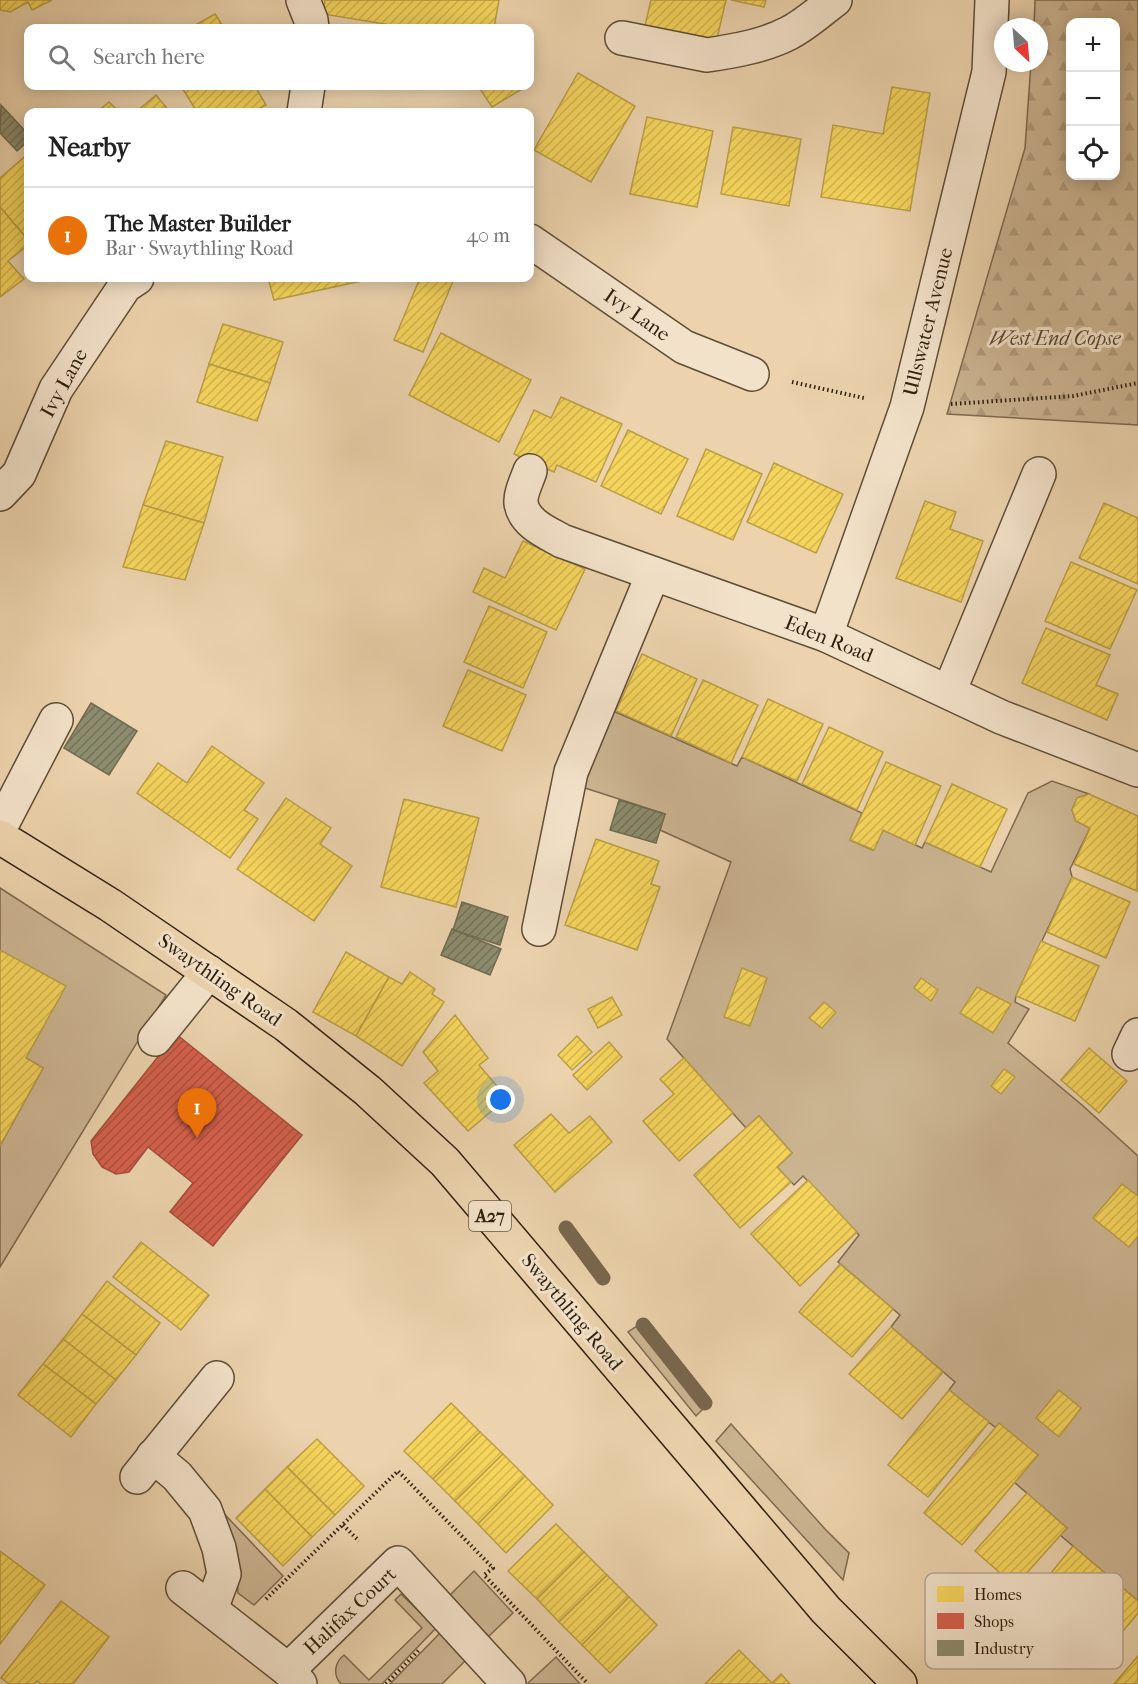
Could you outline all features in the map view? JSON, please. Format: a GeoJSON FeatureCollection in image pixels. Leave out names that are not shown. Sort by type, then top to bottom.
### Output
{"type":"FeatureCollection","features":[{"type":"Feature","properties":{"kind":"main road","name":"Swaythling Road"},"geometry":{"type":"LineString","coordinates":[[0,837],[110,905],[286,1025],[359,1084],[445,1162],[826,1610],[900,1684]]}},
{"type":"Feature","properties":{"kind":"street"},"geometry":{"type":"LineString","coordinates":[[303,0],[312,24]]}},
{"type":"Feature","properties":{"kind":"street"},"geometry":{"type":"LineString","coordinates":[[622,38],[706,55],[753,46],[789,33],[835,0]]}},
{"type":"Feature","properties":{"kind":"street","name":"Ullswater Avenue"},"geometry":{"type":"LineString","coordinates":[[826,635],[907,407],[988,72],[992,0]]}},
{"type":"Feature","properties":{"kind":"street"},"geometry":{"type":"LineString","coordinates":[[305,108],[307,90]]}},
{"type":"Feature","properties":{"kind":"street","name":"Ivy Lane"},"geometry":{"type":"LineString","coordinates":[[534,244],[684,347],[752,374]]}},
{"type":"Feature","properties":{"kind":"street","name":"Ivy Lane"},"geometry":{"type":"LineString","coordinates":[[0,494],[19,474],[56,389],[124,286],[130,282]]}},
{"type":"Feature","properties":{"kind":"street","name":"Eden Road"},"geometry":{"type":"LineString","coordinates":[[530,471],[521,502],[527,518],[543,531],[562,541],[826,635],[1001,717],[1091,754],[1138,770]]}},
{"type":"Feature","properties":{"kind":"street"},"geometry":{"type":"LineString","coordinates":[[949,692],[1039,474]]}},
{"type":"Feature","properties":{"kind":"street"},"geometry":{"type":"LineString","coordinates":[[539,929],[571,772],[653,574]]}},
{"type":"Feature","properties":{"kind":"street"},"geometry":{"type":"LineString","coordinates":[[0,828],[56,720]]}},
{"type":"Feature","properties":{"kind":"street"},"geometry":{"type":"LineString","coordinates":[[155,1039],[209,972]]}},
{"type":"Feature","properties":{"kind":"street"},"geometry":{"type":"LineString","coordinates":[[211,1610],[224,1574],[219,1548],[205,1510],[177,1476],[145,1467],[217,1378]]}},
{"type":"Feature","properties":{"kind":"street","name":"Halifax Court"},"geometry":{"type":"LineString","coordinates":[[294,1677],[398,1563],[508,1684]]}},
{"type":"Feature","properties":{"kind":"street"},"geometry":{"type":"LineString","coordinates":[[183,1588],[294,1677]]}},
{"type":"Feature","properties":{"kind":"path"},"geometry":{"type":"LineString","coordinates":[[752,374],[907,407],[1073,396],[1138,383]]}},
{"type":"Feature","properties":{"kind":"path"},"geometry":{"type":"LineString","coordinates":[[343,1525],[359,1541]]}},
{"type":"Feature","properties":{"kind":"green space","name":"West End Copse"},"geometry":{"type":"Polygon","coordinates":[[[1035,0],[1138,0],[1138,425],[947,414],[1025,148],[1030,72],[1048,72],[1048,18],[1034,18],[1035,0]]]}},
{"type":"Feature","properties":{"kind":"green space"},"geometry":{"type":"Polygon","coordinates":[[[611,710],[737,766],[742,757],[862,813],[850,840],[873,850],[883,830],[922,848],[925,842],[991,872],[1028,793],[1052,781],[1089,794],[1077,798],[1072,810],[1076,821],[1090,828],[1070,869],[1072,877],[1016,996],[1015,1002],[1029,1009],[1008,1043],[1138,1156],[1138,1601],[1123,1588],[1123,1573],[1105,1573],[1060,1535],[1067,1528],[1014,1482],[1038,1455],[996,1428],[949,1390],[955,1382],[891,1327],[900,1315],[838,1262],[859,1235],[803,1176],[794,1185],[777,1167],[792,1153],[759,1116],[746,1128],[667,1039],[731,862],[660,830],[665,814],[582,787],[611,710]]]}},
{"type":"Feature","properties":{"kind":"green space"},"geometry":{"type":"Polygon","coordinates":[[[0,888],[166,995],[0,1267],[0,1146],[43,1068],[26,1058],[0,950],[0,888]]]}},
{"type":"Feature","properties":{"kind":"green space"},"geometry":{"type":"Polygon","coordinates":[[[646,1320],[711,1401],[696,1416],[628,1332],[646,1320]]]}},
{"type":"Feature","properties":{"kind":"green space"},"geometry":{"type":"Polygon","coordinates":[[[731,1424],[849,1553],[843,1580],[716,1441],[731,1424]]]}},
{"type":"Feature","properties":{"kind":"green space"},"geometry":{"type":"Polygon","coordinates":[[[214,1503],[283,1576],[254,1605],[238,1593],[237,1571],[214,1503]]]}},
{"type":"Feature","properties":{"kind":"green space"},"geometry":{"type":"Polygon","coordinates":[[[474,1571],[513,1613],[487,1638],[448,1597],[474,1571]]]}},
{"type":"Feature","properties":{"kind":"green space"},"geometry":{"type":"Polygon","coordinates":[[[401,1594],[436,1628],[382,1684],[341,1684],[336,1669],[344,1655],[369,1680],[422,1628],[395,1600],[401,1594]]]}},
{"type":"Feature","properties":{"kind":"green space"},"geometry":{"type":"Polygon","coordinates":[[[441,1632],[467,1659],[442,1684],[390,1684],[441,1632]]]}},
{"type":"Feature","properties":{"kind":"green space"},"geometry":{"type":"Polygon","coordinates":[[[556,1657],[580,1684],[528,1683],[556,1657]]]}},
{"type":"Feature","properties":{"kind":"building: Homes"},"geometry":{"type":"Polygon","coordinates":[[[0,0],[52,0],[32,10],[28,2],[10,12],[0,10],[0,0]]]}},
{"type":"Feature","properties":{"kind":"building: Homes"},"geometry":{"type":"Polygon","coordinates":[[[325,0],[499,0],[495,24],[385,24],[323,14],[325,0]]]}},
{"type":"Feature","properties":{"kind":"building: Homes"},"geometry":{"type":"Polygon","coordinates":[[[651,0],[726,0],[715,47],[644,30],[651,0]]]}},
{"type":"Feature","properties":{"kind":"building: Homes"},"geometry":{"type":"Polygon","coordinates":[[[731,0],[766,0],[764,7],[731,0]]]}},
{"type":"Feature","properties":{"kind":"building: Homes"},"geometry":{"type":"Polygon","coordinates":[[[215,14],[221,24],[197,24],[215,14]]]}},
{"type":"Feature","properties":{"kind":"building: Homes"},"geometry":{"type":"Polygon","coordinates":[[[578,73],[635,106],[591,182],[534,150],[578,73]]]}},
{"type":"Feature","properties":{"kind":"building: Homes"},"geometry":{"type":"Polygon","coordinates":[[[892,87],[930,93],[910,211],[821,197],[833,125],[883,134],[892,87]]]}},
{"type":"Feature","properties":{"kind":"building: Homes"},"geometry":{"type":"Polygon","coordinates":[[[183,90],[257,90],[266,105],[260,108],[195,108],[183,90]]]}},
{"type":"Feature","properties":{"kind":"building: Homes"},"geometry":{"type":"Polygon","coordinates":[[[481,90],[520,90],[492,107],[481,90]]]}},
{"type":"Feature","properties":{"kind":"building: Homes"},"geometry":{"type":"Polygon","coordinates":[[[156,95],[167,108],[141,108],[156,95]]]}},
{"type":"Feature","properties":{"kind":"building: Homes"},"geometry":{"type":"Polygon","coordinates":[[[109,102],[115,108],[102,108],[109,102]]]}},
{"type":"Feature","properties":{"kind":"building: Homes"},"geometry":{"type":"Polygon","coordinates":[[[647,117],[713,131],[697,207],[630,194],[647,117]]]}},
{"type":"Feature","properties":{"kind":"building: Homes"},"geometry":{"type":"Polygon","coordinates":[[[733,127],[801,139],[789,206],[721,194],[733,127]]]}},
{"type":"Feature","properties":{"kind":"building: Homes"},"geometry":{"type":"Polygon","coordinates":[[[24,157],[24,235],[0,207],[0,178],[24,157]]]}},
{"type":"Feature","properties":{"kind":"building: Homes"},"geometry":{"type":"Polygon","coordinates":[[[0,207],[24,235],[24,248],[8,261],[24,279],[0,297],[0,207]]]}},
{"type":"Feature","properties":{"kind":"building: Homes"},"geometry":{"type":"Polygon","coordinates":[[[269,282],[357,282],[274,300],[269,282]]]}},
{"type":"Feature","properties":{"kind":"building: Homes"},"geometry":{"type":"Polygon","coordinates":[[[418,282],[453,282],[423,352],[394,340],[418,282]]]}},
{"type":"Feature","properties":{"kind":"building: Homes"},"geometry":{"type":"Polygon","coordinates":[[[223,324],[283,342],[270,383],[209,364],[223,324]]]}},
{"type":"Feature","properties":{"kind":"building: Homes"},"geometry":{"type":"Polygon","coordinates":[[[441,333],[531,380],[499,442],[409,395],[441,333]]]}},
{"type":"Feature","properties":{"kind":"building: Homes"},"geometry":{"type":"Polygon","coordinates":[[[209,364],[270,383],[257,421],[197,402],[209,364]]]}},
{"type":"Feature","properties":{"kind":"building: Homes"},"geometry":{"type":"Polygon","coordinates":[[[561,397],[622,424],[596,482],[557,465],[554,472],[514,454],[534,410],[551,418],[561,397]]]}},
{"type":"Feature","properties":{"kind":"building: Homes"},"geometry":{"type":"Polygon","coordinates":[[[628,430],[688,459],[661,514],[601,486],[628,430]]]}},
{"type":"Feature","properties":{"kind":"building: Homes"},"geometry":{"type":"Polygon","coordinates":[[[166,441],[223,457],[204,523],[143,505],[166,441]]]}},
{"type":"Feature","properties":{"kind":"building: Homes"},"geometry":{"type":"Polygon","coordinates":[[[706,449],[762,474],[733,540],[677,516],[706,449]]]}},
{"type":"Feature","properties":{"kind":"building: Homes"},"geometry":{"type":"Polygon","coordinates":[[[774,463],[843,494],[816,553],[747,522],[774,463]]]}},
{"type":"Feature","properties":{"kind":"building: Homes"},"geometry":{"type":"Polygon","coordinates":[[[925,501],[956,512],[950,529],[983,541],[961,602],[896,578],[925,501]]]}},
{"type":"Feature","properties":{"kind":"building: Homes"},"geometry":{"type":"Polygon","coordinates":[[[1104,503],[1138,518],[1138,584],[1079,558],[1104,503]]]}},
{"type":"Feature","properties":{"kind":"building: Homes"},"geometry":{"type":"Polygon","coordinates":[[[143,505],[204,523],[185,580],[123,567],[143,505]]]}},
{"type":"Feature","properties":{"kind":"building: Homes"},"geometry":{"type":"Polygon","coordinates":[[[523,541],[585,569],[556,630],[473,592],[484,568],[505,578],[523,541]]]}},
{"type":"Feature","properties":{"kind":"building: Homes"},"geometry":{"type":"Polygon","coordinates":[[[1071,562],[1137,590],[1110,649],[1045,621],[1071,562]]]}},
{"type":"Feature","properties":{"kind":"building: Homes"},"geometry":{"type":"Polygon","coordinates":[[[489,606],[547,632],[523,688],[464,662],[489,606]]]}},
{"type":"Feature","properties":{"kind":"building: Homes"},"geometry":{"type":"Polygon","coordinates":[[[1046,628],[1110,655],[1096,685],[1118,694],[1107,720],[1022,683],[1046,628]]]}},
{"type":"Feature","properties":{"kind":"building: Homes"},"geometry":{"type":"Polygon","coordinates":[[[642,654],[697,679],[671,736],[616,711],[642,654]]]}},
{"type":"Feature","properties":{"kind":"building: Homes"},"geometry":{"type":"Polygon","coordinates":[[[468,670],[526,695],[502,751],[443,726],[468,670]]]}},
{"type":"Feature","properties":{"kind":"building: Homes"},"geometry":{"type":"Polygon","coordinates":[[[703,680],[758,705],[731,763],[676,737],[703,680]]]}},
{"type":"Feature","properties":{"kind":"building: Homes"},"geometry":{"type":"Polygon","coordinates":[[[768,699],[823,724],[797,781],[742,757],[768,699]]]}},
{"type":"Feature","properties":{"kind":"building: Homes"},"geometry":{"type":"Polygon","coordinates":[[[829,727],[883,752],[857,810],[802,784],[829,727]]]}},
{"type":"Feature","properties":{"kind":"building: Homes"},"geometry":{"type":"Polygon","coordinates":[[[212,746],[264,783],[244,810],[258,819],[230,858],[137,793],[158,763],[187,783],[212,746]]]}},
{"type":"Feature","properties":{"kind":"building: Homes"},"geometry":{"type":"Polygon","coordinates":[[[886,762],[941,786],[915,845],[883,830],[874,850],[850,840],[886,762]]]}},
{"type":"Feature","properties":{"kind":"building: Homes"},"geometry":{"type":"Polygon","coordinates":[[[952,784],[1007,809],[980,867],[925,842],[952,784]]]}},
{"type":"Feature","properties":{"kind":"building: Homes"},"geometry":{"type":"Polygon","coordinates":[[[1089,794],[1138,816],[1137,891],[1074,864],[1090,828],[1076,821],[1072,810],[1077,798],[1089,794]]]}},
{"type":"Feature","properties":{"kind":"building: Homes"},"geometry":{"type":"Polygon","coordinates":[[[286,798],[331,828],[320,844],[352,866],[314,921],[237,869],[286,798]]]}},
{"type":"Feature","properties":{"kind":"building: Homes"},"geometry":{"type":"Polygon","coordinates":[[[404,799],[479,818],[456,907],[381,887],[404,799]]]}},
{"type":"Feature","properties":{"kind":"building: Homes"},"geometry":{"type":"Polygon","coordinates":[[[596,839],[659,861],[651,884],[660,887],[637,950],[565,925],[596,839]]]}},
{"type":"Feature","properties":{"kind":"building: Homes"},"geometry":{"type":"Polygon","coordinates":[[[1072,877],[1130,902],[1106,958],[1047,932],[1072,877]]]}},
{"type":"Feature","properties":{"kind":"building: Homes"},"geometry":{"type":"Polygon","coordinates":[[[1041,941],[1099,966],[1075,1021],[1016,996],[1041,941]]]}},
{"type":"Feature","properties":{"kind":"building: Homes"},"geometry":{"type":"Polygon","coordinates":[[[0,950],[66,986],[26,1058],[43,1068],[0,1146],[0,950]]]}},
{"type":"Feature","properties":{"kind":"building: Homes"},"geometry":{"type":"Polygon","coordinates":[[[346,952],[389,977],[356,1036],[313,1012],[346,952]]]}},
{"type":"Feature","properties":{"kind":"building: Homes"},"geometry":{"type":"Polygon","coordinates":[[[742,968],[767,978],[750,1026],[724,1017],[742,968]]]}},
{"type":"Feature","properties":{"kind":"building: Homes"},"geometry":{"type":"Polygon","coordinates":[[[410,972],[435,989],[432,994],[444,1002],[402,1066],[356,1036],[389,977],[402,984],[410,972]]]}},
{"type":"Feature","properties":{"kind":"building: Homes"},"geometry":{"type":"Polygon","coordinates":[[[921,978],[938,990],[931,1001],[914,988],[921,978]]]}},
{"type":"Feature","properties":{"kind":"building: Homes"},"geometry":{"type":"Polygon","coordinates":[[[977,987],[1011,1004],[993,1033],[960,1013],[977,987]]]}},
{"type":"Feature","properties":{"kind":"building: Homes"},"geometry":{"type":"Polygon","coordinates":[[[612,997],[622,1015],[598,1028],[588,1009],[612,997]]]}},
{"type":"Feature","properties":{"kind":"building: Homes"},"geometry":{"type":"Polygon","coordinates":[[[824,1002],[836,1012],[822,1028],[809,1018],[824,1002]]]}},
{"type":"Feature","properties":{"kind":"building: Homes"},"geometry":{"type":"Polygon","coordinates":[[[455,1015],[488,1058],[479,1065],[507,1098],[468,1131],[424,1083],[438,1071],[423,1052],[455,1015]]]}},
{"type":"Feature","properties":{"kind":"building: Homes"},"geometry":{"type":"Polygon","coordinates":[[[577,1036],[592,1052],[572,1070],[558,1055],[577,1036]]]}},
{"type":"Feature","properties":{"kind":"building: Homes"},"geometry":{"type":"Polygon","coordinates":[[[609,1042],[622,1057],[587,1090],[573,1075],[609,1042]]]}},
{"type":"Feature","properties":{"kind":"building: Homes"},"geometry":{"type":"Polygon","coordinates":[[[1089,1048],[1127,1081],[1099,1113],[1061,1080],[1089,1048]]]}},
{"type":"Feature","properties":{"kind":"building: Homes"},"geometry":{"type":"Polygon","coordinates":[[[684,1058],[733,1113],[679,1161],[643,1121],[674,1094],[660,1079],[684,1058]]]}},
{"type":"Feature","properties":{"kind":"building: Homes"},"geometry":{"type":"Polygon","coordinates":[[[1004,1069],[1015,1077],[1001,1094],[991,1086],[1004,1069]]]}},
{"type":"Feature","properties":{"kind":"building: Homes"},"geometry":{"type":"Polygon","coordinates":[[[551,1114],[569,1133],[590,1116],[612,1142],[555,1192],[514,1145],[551,1114]]]}},
{"type":"Feature","properties":{"kind":"building: Homes"},"geometry":{"type":"Polygon","coordinates":[[[759,1116],[792,1153],[777,1167],[791,1182],[740,1228],[694,1175],[759,1116]]]}},
{"type":"Feature","properties":{"kind":"building: Homes"},"geometry":{"type":"Polygon","coordinates":[[[808,1180],[857,1232],[800,1286],[751,1234],[808,1180]]]}},
{"type":"Feature","properties":{"kind":"building: Homes"},"geometry":{"type":"Polygon","coordinates":[[[1122,1184],[1138,1196],[1138,1236],[1129,1247],[1093,1218],[1122,1184]]]}},
{"type":"Feature","properties":{"kind":"building: Homes"},"geometry":{"type":"Polygon","coordinates":[[[141,1242],[209,1295],[181,1330],[113,1277],[141,1242]]]}},
{"type":"Feature","properties":{"kind":"building: Homes"},"geometry":{"type":"Polygon","coordinates":[[[840,1264],[893,1309],[852,1357],[799,1312],[840,1264]]]}},
{"type":"Feature","properties":{"kind":"building: Homes"},"geometry":{"type":"Polygon","coordinates":[[[107,1281],[160,1323],[136,1355],[82,1314],[107,1281]]]}},
{"type":"Feature","properties":{"kind":"building: Homes"},"geometry":{"type":"Polygon","coordinates":[[[82,1314],[136,1355],[116,1380],[63,1339],[82,1314]]]}},
{"type":"Feature","properties":{"kind":"building: Homes"},"geometry":{"type":"Polygon","coordinates":[[[891,1327],[943,1372],[902,1419],[849,1374],[891,1327]]]}},
{"type":"Feature","properties":{"kind":"building: Homes"},"geometry":{"type":"Polygon","coordinates":[[[63,1339],[116,1380],[96,1404],[43,1364],[63,1339]]]}},
{"type":"Feature","properties":{"kind":"building: Homes"},"geometry":{"type":"Polygon","coordinates":[[[43,1364],[96,1404],[71,1437],[18,1395],[43,1364]]]}},
{"type":"Feature","properties":{"kind":"building: Homes"},"geometry":{"type":"Polygon","coordinates":[[[949,1390],[989,1422],[928,1497],[888,1465],[949,1390]]]}},
{"type":"Feature","properties":{"kind":"building: Homes"},"geometry":{"type":"Polygon","coordinates":[[[1059,1390],[1081,1408],[1059,1437],[1036,1418],[1059,1390]]]}},
{"type":"Feature","properties":{"kind":"building: Homes"},"geometry":{"type":"Polygon","coordinates":[[[451,1403],[480,1432],[433,1479],[404,1451],[451,1403]]]}},
{"type":"Feature","properties":{"kind":"building: Homes"},"geometry":{"type":"Polygon","coordinates":[[[999,1423],[1038,1455],[962,1545],[924,1513],[999,1423]]]}},
{"type":"Feature","properties":{"kind":"building: Homes"},"geometry":{"type":"Polygon","coordinates":[[[480,1432],[503,1454],[455,1501],[433,1479],[480,1432]]]}},
{"type":"Feature","properties":{"kind":"building: Homes"},"geometry":{"type":"Polygon","coordinates":[[[317,1439],[364,1486],[335,1515],[287,1467],[317,1439]]]}},
{"type":"Feature","properties":{"kind":"building: Homes"},"geometry":{"type":"Polygon","coordinates":[[[503,1454],[525,1476],[478,1524],[455,1501],[503,1454]]]}},
{"type":"Feature","properties":{"kind":"building: Homes"},"geometry":{"type":"Polygon","coordinates":[[[287,1467],[335,1515],[312,1537],[265,1489],[287,1467]]]}},
{"type":"Feature","properties":{"kind":"building: Homes"},"geometry":{"type":"Polygon","coordinates":[[[525,1476],[553,1505],[506,1553],[478,1524],[525,1476]]]}},
{"type":"Feature","properties":{"kind":"building: Homes"},"geometry":{"type":"Polygon","coordinates":[[[265,1489],[312,1537],[283,1566],[236,1518],[265,1489]]]}},
{"type":"Feature","properties":{"kind":"building: Homes"},"geometry":{"type":"Polygon","coordinates":[[[1027,1493],[1067,1528],[1027,1573],[1000,1573],[975,1551],[1027,1493]]]}},
{"type":"Feature","properties":{"kind":"building: Homes"},"geometry":{"type":"Polygon","coordinates":[[[556,1524],[584,1552],[537,1599],[508,1571],[556,1524]]]}},
{"type":"Feature","properties":{"kind":"building: Homes"},"geometry":{"type":"Polygon","coordinates":[[[1073,1546],[1105,1573],[1051,1573],[1073,1546]]]}},
{"type":"Feature","properties":{"kind":"building: Homes"},"geometry":{"type":"Polygon","coordinates":[[[0,1551],[45,1585],[0,1644],[0,1551]]]}},
{"type":"Feature","properties":{"kind":"building: Homes"},"geometry":{"type":"Polygon","coordinates":[[[584,1552],[607,1575],[559,1622],[537,1599],[584,1552]]]}},
{"type":"Feature","properties":{"kind":"building: Homes"},"geometry":{"type":"Polygon","coordinates":[[[607,1575],[629,1597],[582,1645],[559,1622],[607,1575]]]}},
{"type":"Feature","properties":{"kind":"building: Homes"},"geometry":{"type":"Polygon","coordinates":[[[1123,1588],[1138,1601],[1138,1613],[1123,1631],[1123,1588]]]}},
{"type":"Feature","properties":{"kind":"building: Homes"},"geometry":{"type":"Polygon","coordinates":[[[629,1597],[657,1625],[610,1673],[582,1645],[629,1597]]]}},
{"type":"Feature","properties":{"kind":"building: Homes"},"geometry":{"type":"Polygon","coordinates":[[[61,1601],[109,1637],[73,1684],[41,1684],[37,1681],[34,1684],[9,1684],[1,1678],[61,1601]]]}},
{"type":"Feature","properties":{"kind":"building: Homes"},"geometry":{"type":"Polygon","coordinates":[[[739,1650],[772,1683],[781,1674],[790,1684],[705,1684],[739,1650]]]}},
{"type":"Feature","properties":{"kind":"building: Homes"},"geometry":{"type":"Polygon","coordinates":[[[1138,1656],[1138,1684],[1114,1684],[1138,1656]]]}},
{"type":"Feature","properties":{"kind":"building: Shops"},"geometry":{"type":"Polygon","coordinates":[[[176,1034],[302,1135],[213,1246],[170,1212],[193,1183],[148,1147],[129,1172],[116,1174],[102,1167],[93,1154],[91,1141],[176,1034]]]}},
{"type":"Feature","properties":{"kind":"building: Industry"},"geometry":{"type":"Polygon","coordinates":[[[1,105],[24,130],[24,145],[17,151],[0,133],[1,105]]]}},
{"type":"Feature","properties":{"kind":"building: Industry"},"geometry":{"type":"Polygon","coordinates":[[[91,703],[137,731],[109,775],[64,748],[91,703]]]}},
{"type":"Feature","properties":{"kind":"building: Industry"},"geometry":{"type":"Polygon","coordinates":[[[619,800],[665,814],[656,843],[610,830],[619,800]]]}},
{"type":"Feature","properties":{"kind":"building: Industry"},"geometry":{"type":"Polygon","coordinates":[[[462,902],[508,917],[500,945],[453,930],[462,902]]]}},
{"type":"Feature","properties":{"kind":"building: Industry"},"geometry":{"type":"Polygon","coordinates":[[[452,929],[501,949],[490,975],[441,955],[452,929]]]}},
{"type":"Feature","properties":{"kind":"waterway"},"geometry":{"type":"LineString","coordinates":[[566,1228],[603,1278]]}},
{"type":"Feature","properties":{"kind":"waterway"},"geometry":{"type":"LineString","coordinates":[[643,1325],[705,1403]]}},
{"type":"Feature","properties":{"kind":"place","name":"The Master Builder"},"geometry":{"type":"Point","coordinates":[197,1138]}}]}
